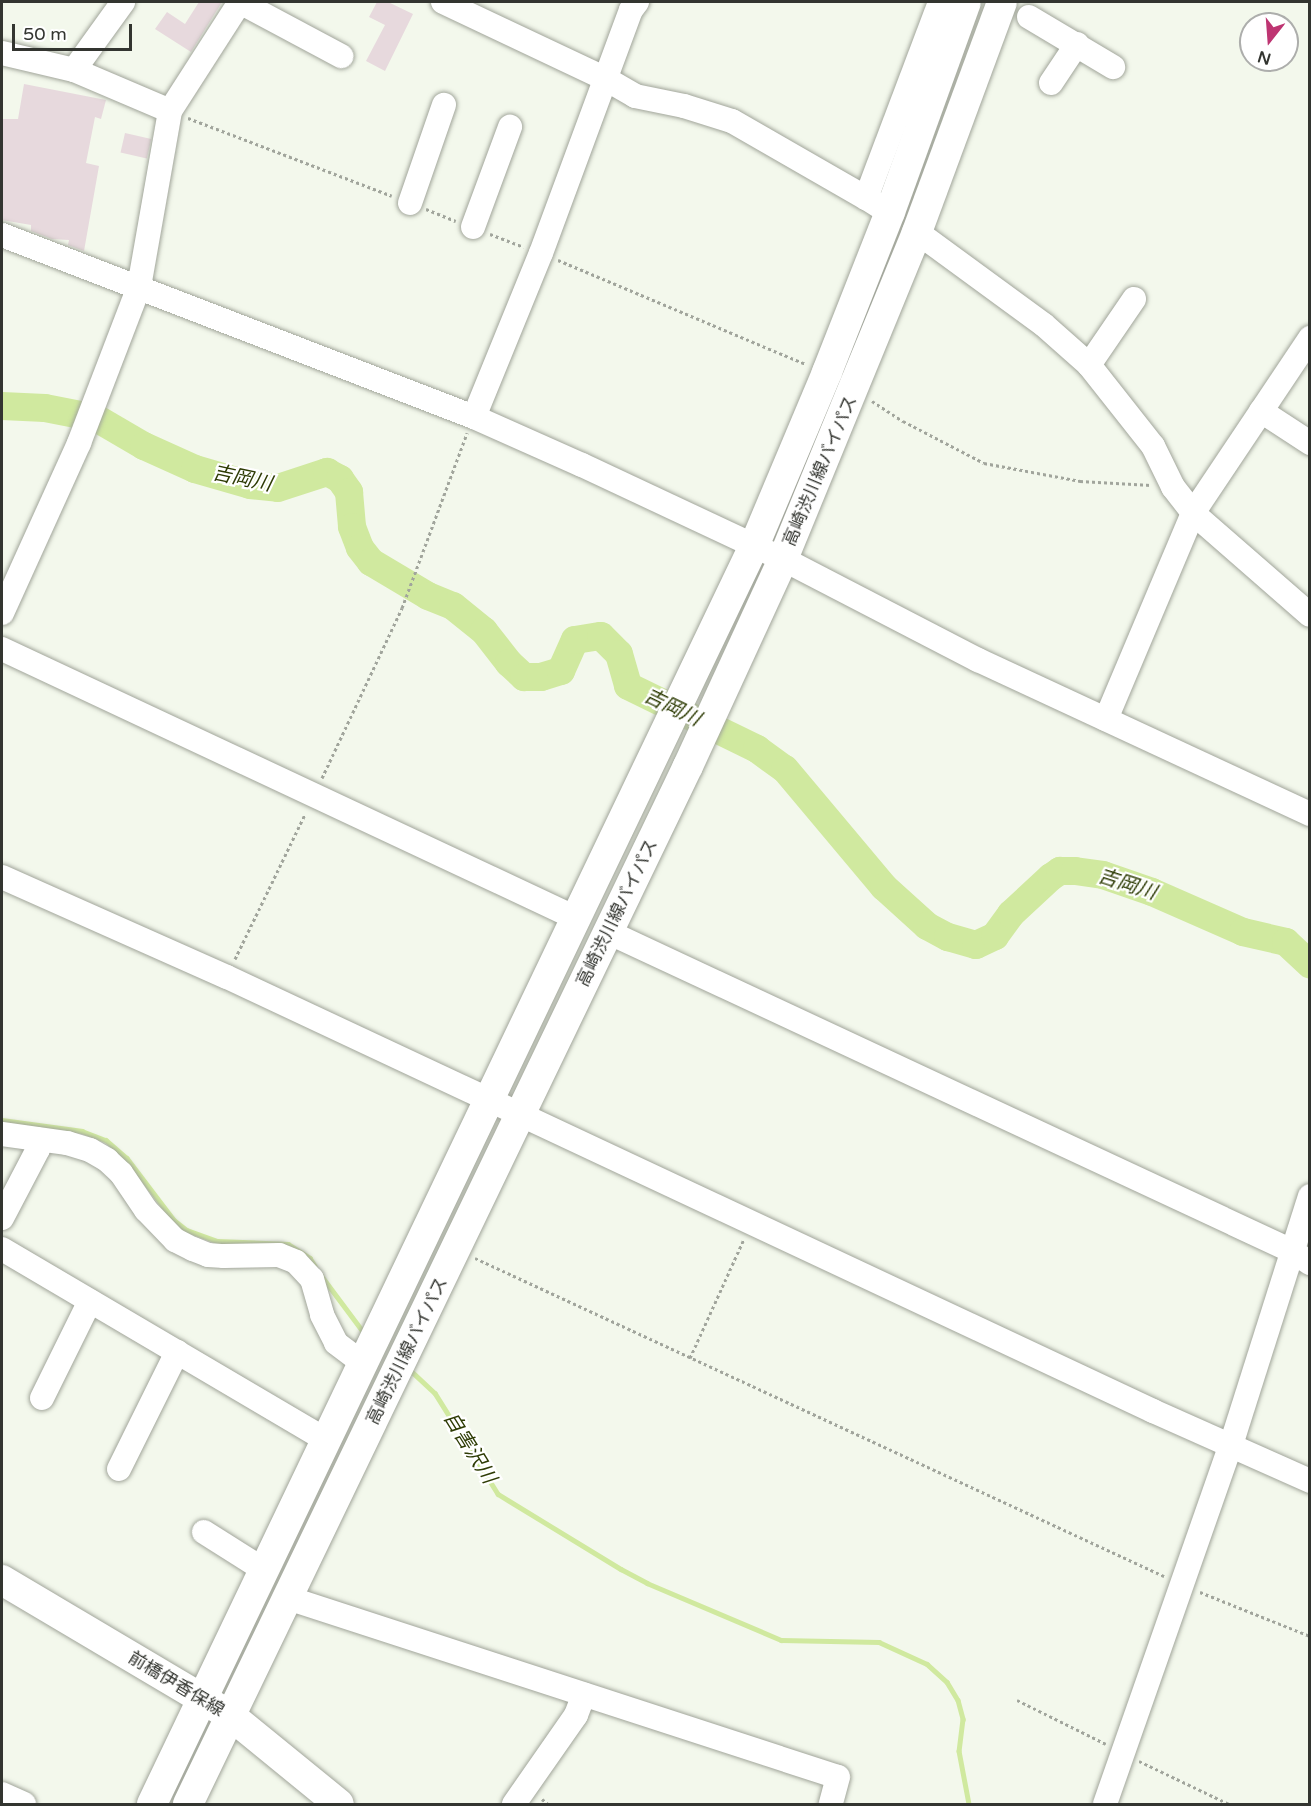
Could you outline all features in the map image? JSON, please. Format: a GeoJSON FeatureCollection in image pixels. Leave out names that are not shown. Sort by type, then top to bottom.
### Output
{"type":"FeatureCollection","features":[{"type":"Feature","properties":{"kind":"main road","name":"高崎渋川線バイパス"},"geometry":{"type":"LineString","coordinates":[[152,1804],[754,546],[827,372],[878,205],[966,2]]}},
{"type":"Feature","properties":{"kind":"main road","name":"高崎渋川線バイパス"},"geometry":{"type":"LineString","coordinates":[[188,1804],[688,766],[783,559],[917,232],[1002,3]]}},
{"type":"Feature","properties":{"kind":"main road","name":"前橋伊香保線"},"geometry":{"type":"LineString","coordinates":[[2,1580],[231,1716],[339,1804]]}},
{"type":"Feature","properties":{"kind":"street"},"geometry":{"type":"LineString","coordinates":[[74,70],[123,2]]}},
{"type":"Feature","properties":{"kind":"street"},"geometry":{"type":"LineString","coordinates":[[2,613],[79,443],[140,287],[170,111],[240,2],[341,56]]}},
{"type":"Feature","properties":{"kind":"street"},"geometry":{"type":"LineString","coordinates":[[444,2],[606,79],[635,96],[684,106],[732,121],[878,205],[940,2]]}},
{"type":"Feature","properties":{"kind":"street"},"geometry":{"type":"LineString","coordinates":[[474,417],[541,253],[631,10],[637,2]]}},
{"type":"Feature","properties":{"kind":"street"},"geometry":{"type":"LineString","coordinates":[[1002,3],[1030,9],[1113,67]]}},
{"type":"Feature","properties":{"kind":"street"},"geometry":{"type":"LineString","coordinates":[[1051,83],[1077,44]]}},
{"type":"Feature","properties":{"kind":"street"},"geometry":{"type":"LineString","coordinates":[[2,53],[74,70],[170,111]]}},
{"type":"Feature","properties":{"kind":"street"},"geometry":{"type":"LineString","coordinates":[[410,203],[444,105]]}},
{"type":"Feature","properties":{"kind":"street"},"geometry":{"type":"LineString","coordinates":[[473,227],[510,127]]}},
{"type":"Feature","properties":{"kind":"street"},"geometry":{"type":"LineString","coordinates":[[917,232],[1044,325],[1089,365],[1153,446],[1173,487],[1193,513],[1310,615]]}},
{"type":"Feature","properties":{"kind":"street"},"geometry":{"type":"LineString","coordinates":[[2,235],[474,417],[783,559],[978,660],[1310,814]]}},
{"type":"Feature","properties":{"kind":"street"},"geometry":{"type":"LineString","coordinates":[[1089,365],[1134,299]]}},
{"type":"Feature","properties":{"kind":"street"},"geometry":{"type":"LineString","coordinates":[[1106,719],[1193,513],[1310,338]]}},
{"type":"Feature","properties":{"kind":"street"},"geometry":{"type":"LineString","coordinates":[[1261,411],[1310,442]]}},
{"type":"Feature","properties":{"kind":"street"},"geometry":{"type":"LineString","coordinates":[[2,649],[576,918]]}},
{"type":"Feature","properties":{"kind":"street"},"geometry":{"type":"LineString","coordinates":[[2,878],[227,977],[1153,1411],[1310,1481]]}},
{"type":"Feature","properties":{"kind":"street"},"geometry":{"type":"LineString","coordinates":[[608,932],[1300,1257]]}},
{"type":"Feature","properties":{"kind":"street"},"geometry":{"type":"LineString","coordinates":[[2,1134],[67,1143],[90,1150],[107,1160],[121,1173],[174,1240],[193,1250],[208,1255],[224,1256],[279,1255],[296,1262],[312,1279],[322,1315],[336,1343],[366,1358]]}},
{"type":"Feature","properties":{"kind":"street"},"geometry":{"type":"LineString","coordinates":[[2,1218],[38,1149],[37,1139]]}},
{"type":"Feature","properties":{"kind":"street"},"geometry":{"type":"LineString","coordinates":[[1105,1804],[1180,1584],[1300,1257],[1310,1196]]}},
{"type":"Feature","properties":{"kind":"street"},"geometry":{"type":"LineString","coordinates":[[2,1249],[326,1440]]}},
{"type":"Feature","properties":{"kind":"street"},"geometry":{"type":"LineString","coordinates":[[42,1398],[90,1301]]}},
{"type":"Feature","properties":{"kind":"street"},"geometry":{"type":"LineString","coordinates":[[119,1469],[177,1352]]}},
{"type":"Feature","properties":{"kind":"street"},"geometry":{"type":"LineString","coordinates":[[204,1532],[264,1570]]}},
{"type":"Feature","properties":{"kind":"street"},"geometry":{"type":"LineString","coordinates":[[288,1598],[838,1777],[831,1804]]}},
{"type":"Feature","properties":{"kind":"street"},"geometry":{"type":"LineString","coordinates":[[514,1804],[576,1715],[584,1694]]}},
{"type":"Feature","properties":{"kind":"street"},"geometry":{"type":"LineString","coordinates":[[2,1794],[24,1804]]}},
{"type":"Feature","properties":{"kind":"path"},"geometry":{"type":"LineString","coordinates":[[170,111],[541,253],[827,372]]}},
{"type":"Feature","properties":{"kind":"path"},"geometry":{"type":"LineString","coordinates":[[854,389],[903,421],[984,463],[1080,481],[1173,487]]}},
{"type":"Feature","properties":{"kind":"path"},"geometry":{"type":"LineString","coordinates":[[402,608],[415,568],[474,417]]}},
{"type":"Feature","properties":{"kind":"path"},"geometry":{"type":"LineString","coordinates":[[690,1358],[752,1222]]}},
{"type":"Feature","properties":{"kind":"path"},"geometry":{"type":"LineString","coordinates":[[456,1249],[1180,1584],[1310,1636]]}},
{"type":"Feature","properties":{"kind":"building"},"geometry":{"type":"Polygon","coordinates":[[[199,2],[222,2],[191,52],[155,29],[167,12],[185,24],[199,2]]]}},
{"type":"Feature","properties":{"kind":"building"},"geometry":{"type":"Polygon","coordinates":[[[377,2],[388,2],[413,14],[385,71],[366,61],[385,25],[369,17],[377,2]]]}},
{"type":"Feature","properties":{"kind":"building"},"geometry":{"type":"Polygon","coordinates":[[[24,84],[106,100],[101,119],[95,117],[86,163],[99,166],[84,251],[68,245],[69,240],[52,239],[31,231],[31,225],[2,220],[2,119],[18,119],[24,84]]]}},
{"type":"Feature","properties":{"kind":"building"},"geometry":{"type":"Polygon","coordinates":[[[125,133],[151,139],[147,159],[121,152],[125,133]]]}},
{"type":"Feature","properties":{"kind":"waterway","name":"吉岡川"},"geometry":{"type":"LineString","coordinates":[[2,406],[45,408],[96,418],[144,446],[195,469],[250,485],[278,488],[327,472],[340,479],[349,492],[352,527],[360,548],[371,562],[428,596],[453,606],[484,631],[509,663],[524,677],[541,677],[561,671],[575,640],[601,636],[619,654],[628,686],[757,749],[785,769],[884,887],[927,926],[948,937],[976,945],[995,936],[1011,914],[1051,877],[1060,871],[1075,871],[1103,875],[1152,892],[1243,932],[1286,942],[1310,964]]}},
{"type":"Feature","properties":{"kind":"waterway","name":"自害沢川"},"geometry":{"type":"LineString","coordinates":[[2,1120],[82,1131],[106,1140],[127,1158],[174,1220],[187,1230],[217,1241],[288,1244],[310,1258],[315,1266]]}},
{"type":"Feature","properties":{"kind":"waterway","name":"自害沢川"},"geometry":{"type":"LineString","coordinates":[[321,1275],[364,1333]]}},
{"type":"Feature","properties":{"kind":"waterway","name":"自害沢川"},"geometry":{"type":"LineString","coordinates":[[408,1368],[435,1393],[498,1494],[621,1569],[647,1583],[781,1640],[879,1642],[927,1664],[947,1682],[958,1700],[963,1719],[959,1751],[969,1804]]}}]}
